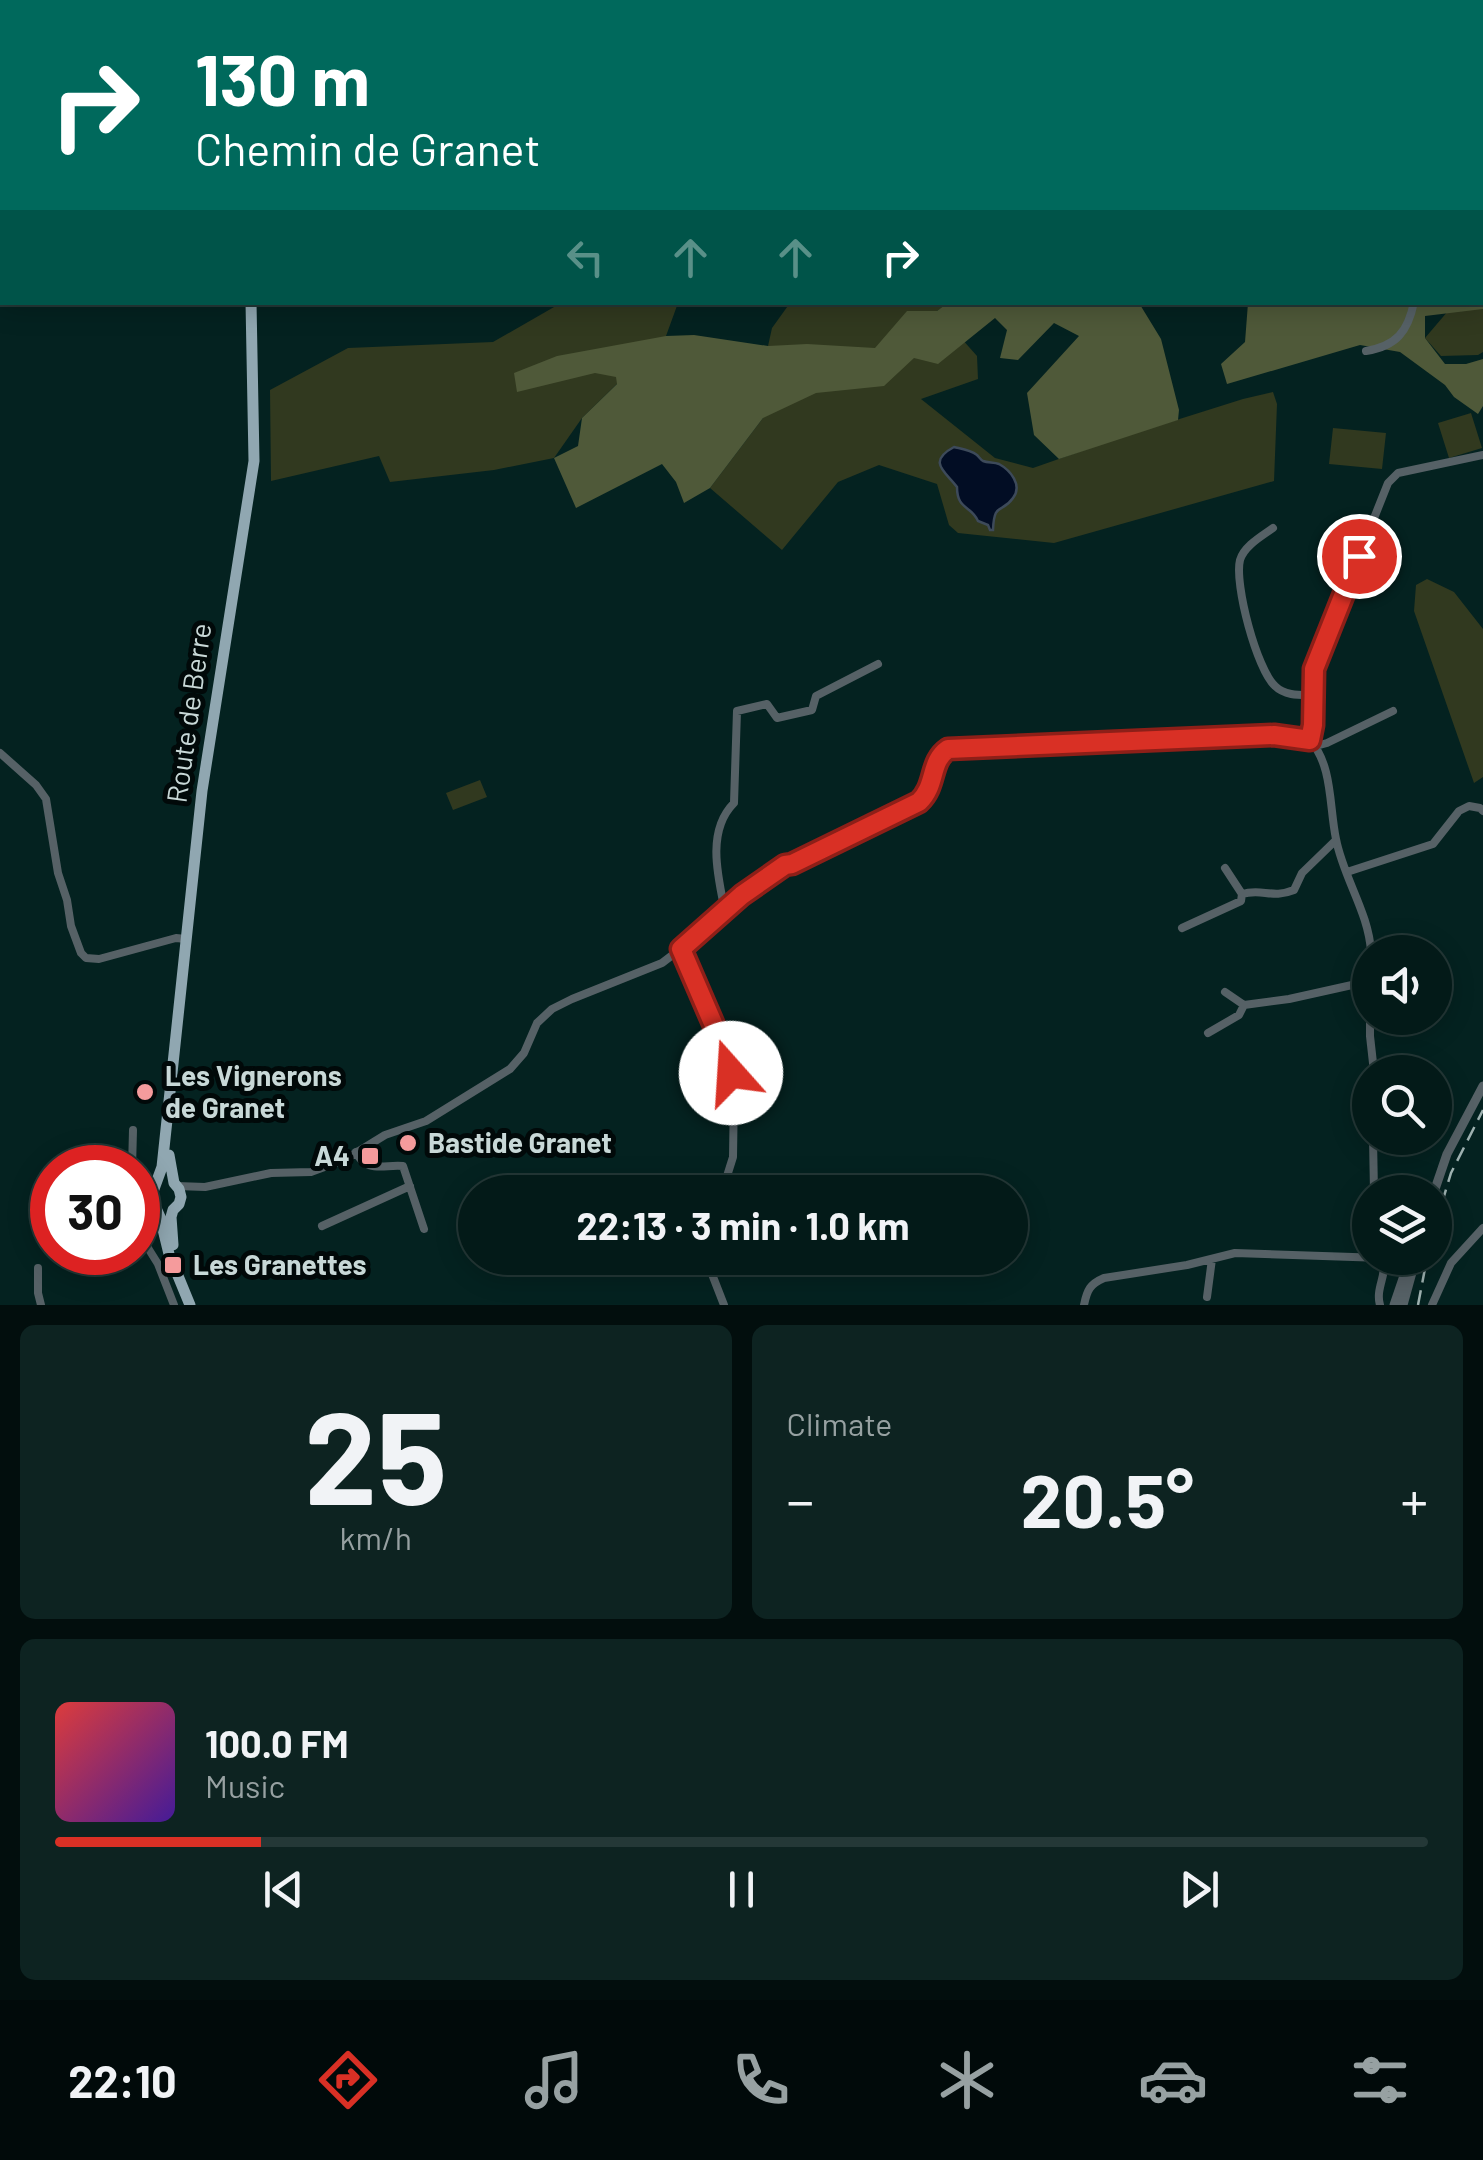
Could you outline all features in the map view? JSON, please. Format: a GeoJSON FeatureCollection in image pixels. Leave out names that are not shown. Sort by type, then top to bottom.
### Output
{"type":"FeatureCollection","features":[{"type":"Feature","properties":{"kind":"main road","name":"Route de Berre"},"geometry":{"type":"LineString","coordinates":[[160,1174],[202,791],[254,461],[251,305]]}},
{"type":"Feature","properties":{"kind":"main road","name":"Route de Berre"},"geometry":{"type":"LineString","coordinates":[[166,1130],[169,1168],[175,1184]]}},
{"type":"Feature","properties":{"kind":"main road"},"geometry":{"type":"LineString","coordinates":[[160,1188],[165,1181],[175,1184],[180,1193],[177,1205],[166,1212],[160,1204]]}},
{"type":"Feature","properties":{"kind":"main road","name":"Route de Berre"},"geometry":{"type":"LineString","coordinates":[[177,1205],[170,1225],[173,1244],[193,1305]]}},
{"type":"Feature","properties":{"kind":"main road","name":"Route de Berre"},"geometry":{"type":"LineString","coordinates":[[160,1218],[170,1254],[193,1305]]}},
{"type":"Feature","properties":{"kind":"street"},"geometry":{"type":"LineString","coordinates":[[1366,351],[1392,344],[1405,329],[1413,305]]}},
{"type":"Feature","properties":{"kind":"street"},"geometry":{"type":"LineString","coordinates":[[1368,935],[1336,840],[1325,769],[1312,743],[1314,669],[1388,483],[1398,473],[1483,456]]}},
{"type":"Feature","properties":{"kind":"street"},"geometry":{"type":"LineString","coordinates":[[1273,528],[1244,552],[1240,561],[1250,634],[1273,685],[1283,692],[1312,695]]}},
{"type":"Feature","properties":{"kind":"street"},"geometry":{"type":"LineString","coordinates":[[724,911],[715,852],[724,812],[734,803],[737,711],[767,704],[777,718],[812,710],[816,696],[878,664]]}},
{"type":"Feature","properties":{"kind":"street"},"geometry":{"type":"LineString","coordinates":[[175,1184],[204,1187],[271,1173],[310,1172],[329,1166],[385,1134],[430,1119],[510,1069],[524,1053],[537,1023],[552,1009],[651,969],[779,868],[919,802],[932,785],[937,759],[948,749],[1274,735],[1327,743],[1393,711]]}},
{"type":"Feature","properties":{"kind":"street"},"geometry":{"type":"LineString","coordinates":[[0,753],[46,799],[70,926],[81,953],[99,960],[176,938],[186,939]]}},
{"type":"Feature","properties":{"kind":"street"},"geometry":{"type":"LineString","coordinates":[[1346,872],[1433,844],[1460,810],[1469,806],[1483,811]]}},
{"type":"Feature","properties":{"kind":"street"},"geometry":{"type":"LineString","coordinates":[[1242,894],[1252,891],[1280,895],[1294,890],[1302,873],[1336,840]]}},
{"type":"Feature","properties":{"kind":"street"},"geometry":{"type":"LineString","coordinates":[[1182,928],[1241,901],[1242,894],[1225,868]]}},
{"type":"Feature","properties":{"kind":"street"},"geometry":{"type":"LineString","coordinates":[[681,949],[722,1044],[734,1090],[732,1157],[727,1175]]}},
{"type":"Feature","properties":{"kind":"street"},"geometry":{"type":"LineString","coordinates":[[1225,992],[1244,1006],[1352,986]]}},
{"type":"Feature","properties":{"kind":"street"},"geometry":{"type":"LineString","coordinates":[[1208,1033],[1239,1015],[1244,1006]]}},
{"type":"Feature","properties":{"kind":"street"},"geometry":{"type":"LineString","coordinates":[[1440,1175],[1483,1086]]}},
{"type":"Feature","properties":{"kind":"street"},"geometry":{"type":"LineString","coordinates":[[133,1130],[133,1145]]}},
{"type":"Feature","properties":{"kind":"street"},"geometry":{"type":"LineString","coordinates":[[356,1152],[359,1160],[376,1168],[403,1166],[424,1229]]}},
{"type":"Feature","properties":{"kind":"street"},"geometry":{"type":"LineString","coordinates":[[322,1226],[410,1186]]}},
{"type":"Feature","properties":{"kind":"street"},"geometry":{"type":"LineString","coordinates":[[177,1205],[204,1187]]}},
{"type":"Feature","properties":{"kind":"street"},"geometry":{"type":"LineString","coordinates":[[1432,1305],[1451,1264],[1479,1241],[1483,1228]]}},
{"type":"Feature","properties":{"kind":"street"},"geometry":{"type":"LineString","coordinates":[[1084,1305],[1092,1283],[1104,1278],[1187,1266],[1235,1253],[1352,1257]]}},
{"type":"Feature","properties":{"kind":"street"},"geometry":{"type":"LineString","coordinates":[[1207,1297],[1212,1259]]}},
{"type":"Feature","properties":{"kind":"street"},"geometry":{"type":"LineString","coordinates":[[160,1269],[174,1305]]}},
{"type":"Feature","properties":{"kind":"street"},"geometry":{"type":"LineString","coordinates":[[38,1275],[41,1305]]}},
{"type":"Feature","properties":{"kind":"street"},"geometry":{"type":"LineString","coordinates":[[712,1275],[724,1305]]}},
{"type":"Feature","properties":{"kind":"street"},"geometry":{"type":"LineString","coordinates":[[1380,1305],[1378,1294],[1384,1275]]}},
{"type":"Feature","properties":{"kind":"street"},"geometry":{"type":"LineString","coordinates":[[1394,1305],[1406,1275]]}},
{"type":"Feature","properties":{"kind":"street"},"geometry":{"type":"LineString","coordinates":[[1403,1305],[1409,1275]]}},
{"type":"Feature","properties":{"kind":"green space"},"geometry":{"type":"Polygon","coordinates":[[[558,305],[677,305],[666,336],[582,418],[554,458],[494,470],[390,482],[379,456],[271,481],[270,390],[348,348],[493,342],[558,305]]]}},
{"type":"Feature","properties":{"kind":"green space"},"geometry":{"type":"Polygon","coordinates":[[[789,305],[946,305],[937,311],[977,356],[978,379],[921,399],[995,458],[1033,468],[1273,392],[1277,404],[1274,481],[1054,543],[958,533],[949,525],[937,484],[879,465],[838,482],[782,550],[710,488],[763,418],[772,328],[789,305]]]}},
{"type":"Feature","properties":{"kind":"green space"},"geometry":{"type":"Polygon","coordinates":[[[945,305],[1140,305],[1161,339],[1179,410],[1178,420],[1059,459],[1034,435],[1027,393],[1079,336],[1054,323],[1018,360],[1000,358],[1007,330],[995,318],[938,364],[914,358],[884,386],[816,393],[763,418],[710,488],[684,503],[676,482],[662,464],[576,508],[554,458],[578,446],[582,418],[617,384],[616,377],[595,373],[517,392],[514,373],[557,356],[666,336],[694,335],[768,346],[875,348],[907,311],[937,311],[945,305]]]}},
{"type":"Feature","properties":{"kind":"green space"},"geometry":{"type":"Polygon","coordinates":[[[1248,305],[1483,305],[1483,309],[1425,316],[1425,338],[1445,364],[1483,359],[1483,406],[1478,414],[1400,352],[1360,345],[1227,384],[1221,364],[1245,342],[1248,305]]]}},
{"type":"Feature","properties":{"kind":"green space"},"geometry":{"type":"Polygon","coordinates":[[[1483,308],[1483,352],[1478,355],[1441,356],[1425,338],[1448,311],[1483,308]]]}},
{"type":"Feature","properties":{"kind":"green space"},"geometry":{"type":"Polygon","coordinates":[[[1471,413],[1482,448],[1449,458],[1438,423],[1471,413]]]}},
{"type":"Feature","properties":{"kind":"green space"},"geometry":{"type":"Polygon","coordinates":[[[1333,428],[1386,433],[1382,469],[1329,464],[1333,428]]]}},
{"type":"Feature","properties":{"kind":"green space"},"geometry":{"type":"Polygon","coordinates":[[[1427,579],[1454,592],[1483,629],[1483,777],[1474,783],[1414,611],[1416,585],[1427,579]]]}},
{"type":"Feature","properties":{"kind":"green space"},"geometry":{"type":"Polygon","coordinates":[[[480,780],[487,797],[453,810],[446,793],[480,780]]]}},
{"type":"Feature","properties":{"kind":"water"},"geometry":{"type":"Polygon","coordinates":[[[954,447],[999,464],[1014,478],[1016,493],[997,511],[993,530],[962,504],[957,487],[941,467],[941,457],[954,447]]]}},
{"type":"Feature","properties":{"kind":"railway"},"geometry":{"type":"LineString","coordinates":[[1450,1175],[1483,1110]]}},
{"type":"Feature","properties":{"kind":"railway"},"geometry":{"type":"LineString","coordinates":[[1418,1305],[1424,1275]]}},
{"type":"Feature","properties":{"kind":"place","name":"Les Vignerons de Granet"},"geometry":{"type":"Point","coordinates":[145,1092]}},
{"type":"Feature","properties":{"kind":"place","name":"Bastide Granet"},"geometry":{"type":"Point","coordinates":[408,1143]}},
{"type":"Feature","properties":{"kind":"place","name":"A4"},"geometry":{"type":"Point","coordinates":[370,1156]}},
{"type":"Feature","properties":{"kind":"place","name":"Les Granettes"},"geometry":{"type":"Point","coordinates":[173,1265]}},
{"type":"Feature","properties":{"kind":"route"},"geometry":{"type":"LineString","coordinates":[[731,1073],[681,949],[742,895],[785,865],[919,802],[932,785],[937,759],[948,749],[1274,735],[1310,740],[1314,669],[1359,556]]}}]}
